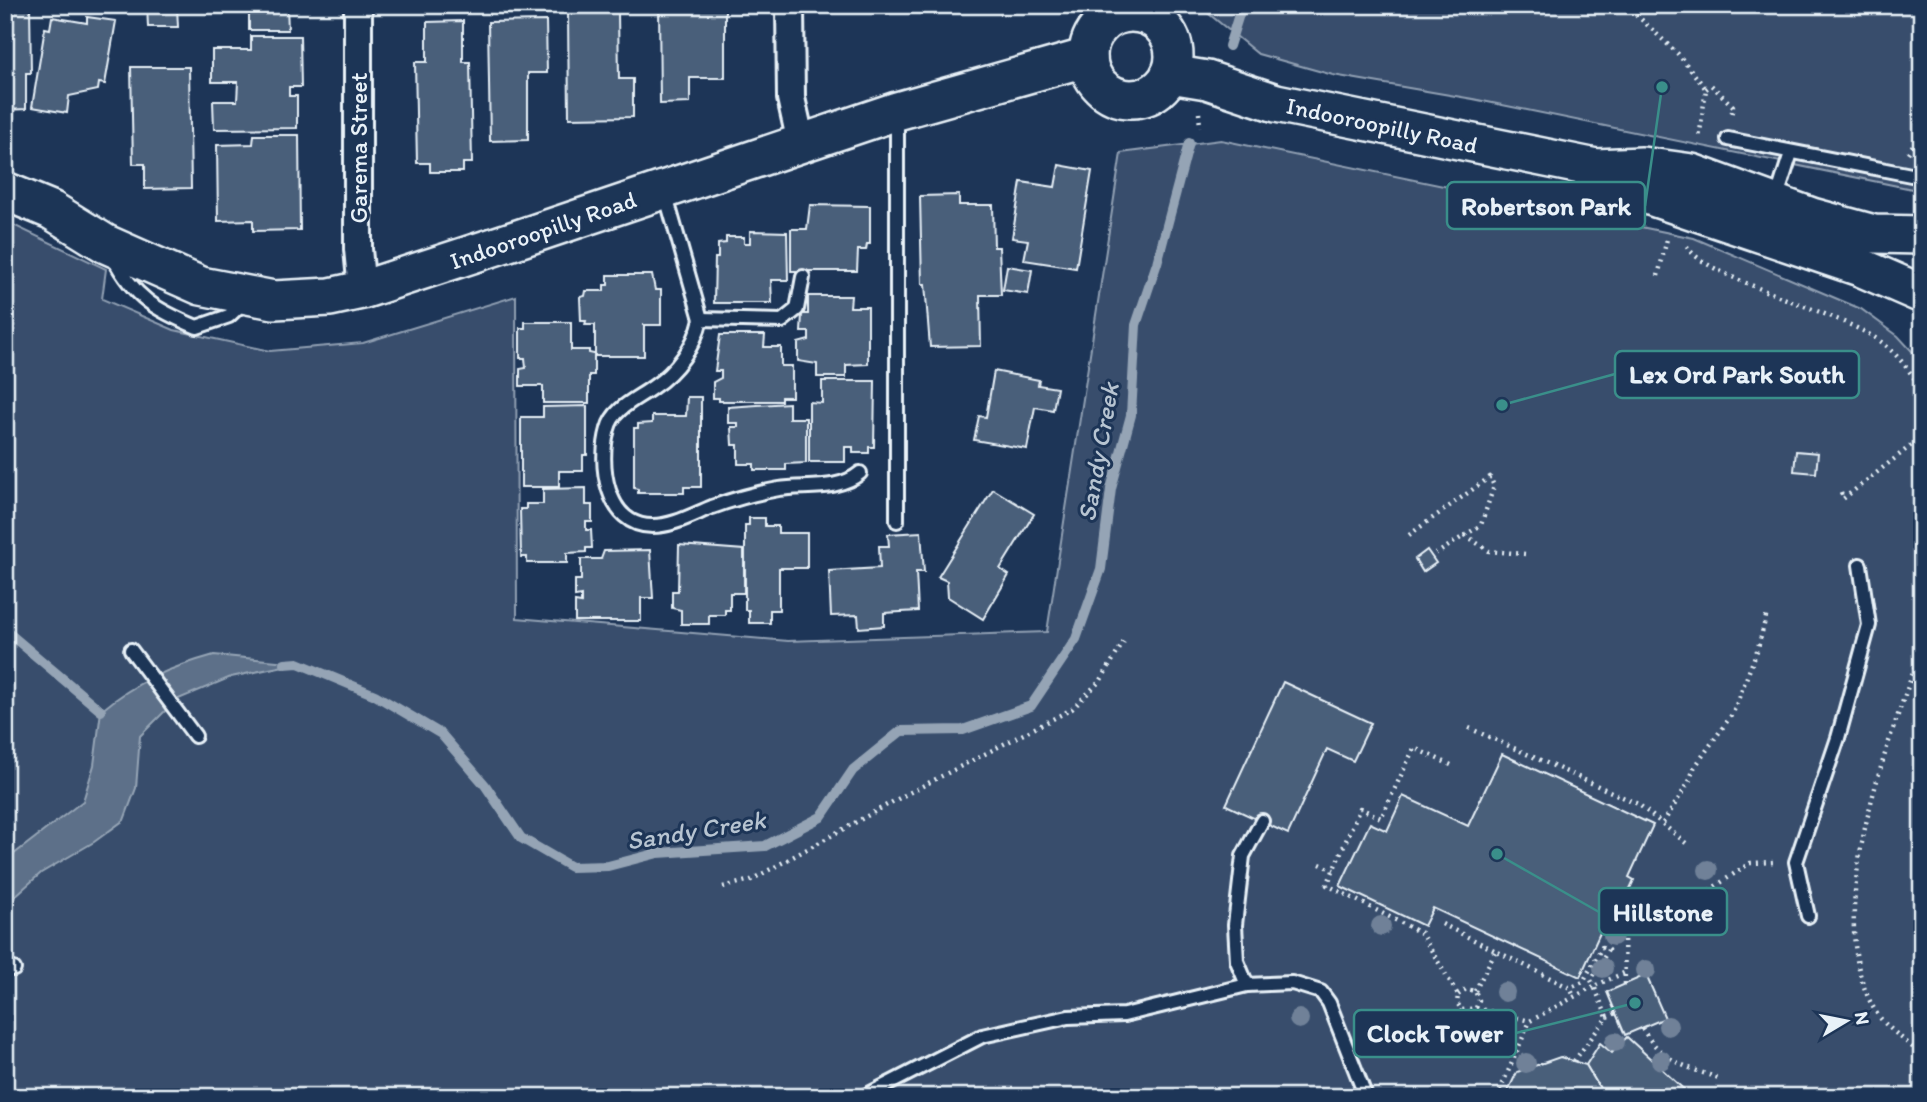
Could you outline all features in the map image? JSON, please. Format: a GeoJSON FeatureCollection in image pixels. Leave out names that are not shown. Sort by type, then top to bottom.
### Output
{"type":"FeatureCollection","features":[{"type":"Feature","properties":{"kind":"main road"},"geometry":{"type":"LineString","coordinates":[[1122,10],[1148,17],[1168,34],[1173,47],[1170,74],[1151,95],[1122,99],[1098,84],[1088,57],[1093,34],[1122,10]]}},
{"type":"Feature","properties":{"kind":"main road","name":"Indooroopilly Road"},"geometry":{"type":"LineString","coordinates":[[5,191],[51,210],[106,243],[201,286],[249,297],[319,298],[362,290],[897,111],[1088,57]]}},
{"type":"Feature","properties":{"kind":"main road","name":"Indooroopilly Road"},"geometry":{"type":"LineString","coordinates":[[1170,74],[1207,80],[1276,103],[1596,168],[1641,193],[1770,218],[1812,217],[1874,234],[1922,235]]}},
{"type":"Feature","properties":{"kind":"main road","name":"Indooroopilly Road"},"geometry":{"type":"LineString","coordinates":[[1770,218],[1860,267],[1922,294]]}},
{"type":"Feature","properties":{"kind":"street","name":"Garema Street"},"geometry":{"type":"LineString","coordinates":[[358,5],[358,249],[362,290]]}},
{"type":"Feature","properties":{"kind":"street"},"geometry":{"type":"LineString","coordinates":[[790,5],[791,98],[801,143]]}},
{"type":"Feature","properties":{"kind":"lane"},"geometry":{"type":"LineString","coordinates":[[897,111],[897,521]]}},
{"type":"Feature","properties":{"kind":"lane"},"geometry":{"type":"LineString","coordinates":[[1728,139],[1910,176]]}},
{"type":"Feature","properties":{"kind":"lane"},"geometry":{"type":"LineString","coordinates":[[1770,218],[1791,153]]}},
{"type":"Feature","properties":{"kind":"lane"},"geometry":{"type":"LineString","coordinates":[[664,189],[701,319],[696,340],[677,364],[656,386],[617,412],[608,428],[603,460],[614,505],[630,521],[650,527],[675,523],[736,498],[780,489],[849,482],[860,473]]}},
{"type":"Feature","properties":{"kind":"lane"},"geometry":{"type":"LineString","coordinates":[[701,319],[782,321],[797,309],[803,277]]}},
{"type":"Feature","properties":{"kind":"lane"},"geometry":{"type":"LineString","coordinates":[[1808,916],[1796,862],[1838,738],[1869,625],[1860,565]]}},
{"type":"Feature","properties":{"kind":"lane"},"geometry":{"type":"LineString","coordinates":[[131,650],[195,736]]}},
{"type":"Feature","properties":{"kind":"lane"},"geometry":{"type":"LineString","coordinates":[[1247,985],[1237,961],[1235,925],[1243,856],[1262,821]]}},
{"type":"Feature","properties":{"kind":"lane"},"geometry":{"type":"LineString","coordinates":[[863,1097],[982,1036],[1068,1017],[1124,1015],[1247,985],[1292,983],[1321,992],[1338,1020],[1366,1097]]}},
{"type":"Feature","properties":{"kind":"path"},"geometry":{"type":"LineString","coordinates":[[1626,5],[1678,54],[1706,89],[1698,150]]}},
{"type":"Feature","properties":{"kind":"path"},"geometry":{"type":"LineString","coordinates":[[1706,89],[1712,85],[1733,106]]}},
{"type":"Feature","properties":{"kind":"path"},"geometry":{"type":"LineString","coordinates":[[1199,108],[1200,127]]}},
{"type":"Feature","properties":{"kind":"path"},"geometry":{"type":"LineString","coordinates":[[1658,276],[1670,229]]}},
{"type":"Feature","properties":{"kind":"path"},"geometry":{"type":"LineString","coordinates":[[1685,243],[1692,257],[1712,270],[1843,322],[1884,344],[1913,374],[1922,390]]}},
{"type":"Feature","properties":{"kind":"path"},"geometry":{"type":"LineString","coordinates":[[1841,493],[1843,499],[1922,437]]}},
{"type":"Feature","properties":{"kind":"path"},"geometry":{"type":"LineString","coordinates":[[1409,535],[1490,477],[1494,486],[1481,525],[1436,554]]}},
{"type":"Feature","properties":{"kind":"path"},"geometry":{"type":"LineString","coordinates":[[1465,535],[1489,551],[1525,554]]}},
{"type":"Feature","properties":{"kind":"path"},"geometry":{"type":"LineString","coordinates":[[1663,823],[1689,782],[1694,768],[1733,713],[1758,648],[1767,613]]}},
{"type":"Feature","properties":{"kind":"path"},"geometry":{"type":"LineString","coordinates":[[723,887],[751,880],[905,795],[1072,709],[1101,680],[1126,638]]}},
{"type":"Feature","properties":{"kind":"path"},"geometry":{"type":"LineString","coordinates":[[1922,648],[1881,763],[1858,868],[1854,940],[1860,975],[1877,1014],[1922,1057]]}},
{"type":"Feature","properties":{"kind":"path"},"geometry":{"type":"LineString","coordinates":[[1469,728],[1638,804],[1686,843]]}},
{"type":"Feature","properties":{"kind":"path"},"geometry":{"type":"LineString","coordinates":[[1451,765],[1414,748],[1381,818],[1360,808],[1327,885],[1421,933],[1458,995],[1457,1003],[1462,1010]]}},
{"type":"Feature","properties":{"kind":"path"},"geometry":{"type":"LineString","coordinates":[[1686,906],[1750,863]]}},
{"type":"Feature","properties":{"kind":"path"},"geometry":{"type":"LineString","coordinates":[[1320,864],[1334,870]]}},
{"type":"Feature","properties":{"kind":"path"},"geometry":{"type":"LineString","coordinates":[[1625,985],[1624,936],[1638,928],[1668,921]]}},
{"type":"Feature","properties":{"kind":"path"},"geometry":{"type":"LineString","coordinates":[[1442,925],[1570,988],[1574,996]]}},
{"type":"Feature","properties":{"kind":"path"},"geometry":{"type":"LineString","coordinates":[[1570,988],[1583,982],[1602,947],[1608,950],[1591,980],[1607,1017]]}},
{"type":"Feature","properties":{"kind":"path"},"geometry":{"type":"LineString","coordinates":[[1475,992],[1495,952]]}},
{"type":"Feature","properties":{"kind":"path"},"geometry":{"type":"LineString","coordinates":[[1497,1097],[1530,1021],[1574,996],[1624,973]]}},
{"type":"Feature","properties":{"kind":"path"},"geometry":{"type":"LineString","coordinates":[[1458,995],[1466,989],[1475,992],[1479,1000],[1476,1008]]}},
{"type":"Feature","properties":{"kind":"path"},"geometry":{"type":"LineString","coordinates":[[1462,1010],[1476,1008],[1530,1021]]}},
{"type":"Feature","properties":{"kind":"path"},"geometry":{"type":"LineString","coordinates":[[1452,1030],[1462,1010]]}},
{"type":"Feature","properties":{"kind":"path"},"geometry":{"type":"LineString","coordinates":[[1574,1061],[1607,1017],[1616,1013]]}},
{"type":"Feature","properties":{"kind":"path"},"geometry":{"type":"LineString","coordinates":[[1642,1027],[1653,1046],[1681,1065],[1718,1078]]}},
{"type":"Feature","properties":{"kind":"shaded area"},"geometry":{"type":"Polygon","coordinates":[[[1198,5],[1922,5],[1922,191],[1473,99],[1333,75],[1258,54],[1198,5]]]}},
{"type":"Feature","properties":{"kind":"shaded area"},"geometry":{"type":"Polygon","coordinates":[[[1221,140],[1694,238],[1861,309],[1898,336],[1922,362],[1922,1097],[5,1097],[5,221],[106,269],[102,299],[174,330],[270,351],[363,343],[516,296],[517,618],[788,641],[1047,632],[1121,153],[1221,140]]]}},
{"type":"Feature","properties":{"kind":"shaded area"},"geometry":{"type":"Polygon","coordinates":[[[214,655],[298,663],[231,677],[176,700],[140,736],[136,788],[124,820],[94,842],[41,873],[5,905],[5,861],[83,801],[94,765],[101,711],[154,677],[214,655]]]}},
{"type":"Feature","properties":{"kind":"building"},"geometry":{"type":"Polygon","coordinates":[[[5,5],[30,5],[31,73],[26,73],[26,109],[5,110],[5,5]]]}},
{"type":"Feature","properties":{"kind":"building"},"geometry":{"type":"Polygon","coordinates":[[[147,5],[287,5],[288,30],[249,30],[249,6],[177,7],[178,27],[148,27],[147,5]]]}},
{"type":"Feature","properties":{"kind":"building"},"geometry":{"type":"Polygon","coordinates":[[[659,5],[752,5],[725,7],[725,78],[690,78],[690,103],[660,104],[659,5]]]}},
{"type":"Feature","properties":{"kind":"building"},"geometry":{"type":"Polygon","coordinates":[[[618,12],[619,79],[633,79],[633,117],[569,118],[568,13],[618,12]]]}},
{"type":"Feature","properties":{"kind":"building"},"geometry":{"type":"Polygon","coordinates":[[[52,17],[87,23],[87,17],[116,21],[105,84],[99,83],[98,90],[69,96],[67,113],[32,107],[45,28],[50,29],[52,17]]]}},
{"type":"Feature","properties":{"kind":"building"},"geometry":{"type":"Polygon","coordinates":[[[463,21],[463,62],[470,62],[472,163],[463,163],[463,172],[430,172],[430,163],[417,163],[415,62],[427,62],[427,22],[463,21]]]}},
{"type":"Feature","properties":{"kind":"building"},"geometry":{"type":"Polygon","coordinates":[[[546,21],[547,73],[528,73],[528,140],[490,141],[488,22],[546,21]]]}},
{"type":"Feature","properties":{"kind":"building"},"geometry":{"type":"Polygon","coordinates":[[[251,36],[300,36],[301,87],[289,87],[289,96],[297,96],[297,128],[214,129],[213,101],[237,101],[238,82],[212,82],[212,50],[251,50],[251,36]]]}},
{"type":"Feature","properties":{"kind":"building"},"geometry":{"type":"Polygon","coordinates":[[[131,67],[189,67],[191,188],[145,189],[145,164],[133,164],[131,67]]]}},
{"type":"Feature","properties":{"kind":"building"},"geometry":{"type":"Polygon","coordinates":[[[254,135],[299,135],[300,230],[253,231],[253,220],[218,221],[217,145],[253,144],[254,135]]]}},
{"type":"Feature","properties":{"kind":"building"},"geometry":{"type":"Polygon","coordinates":[[[1059,165],[1092,171],[1076,268],[1024,260],[1028,240],[1012,238],[1021,182],[1055,187],[1059,165]]]}},
{"type":"Feature","properties":{"kind":"building"},"geometry":{"type":"Polygon","coordinates":[[[959,195],[959,205],[993,205],[994,247],[999,247],[1001,295],[980,295],[981,346],[930,347],[925,284],[922,284],[920,196],[959,195]]]}},
{"type":"Feature","properties":{"kind":"building"},"geometry":{"type":"Polygon","coordinates":[[[810,205],[870,206],[870,244],[867,244],[866,250],[858,250],[857,271],[791,271],[791,229],[807,229],[810,205]]]}},
{"type":"Feature","properties":{"kind":"building"},"geometry":{"type":"Polygon","coordinates":[[[750,231],[787,232],[788,280],[771,280],[772,303],[714,303],[718,244],[726,243],[726,237],[744,237],[744,243],[750,243],[750,231]]]}},
{"type":"Feature","properties":{"kind":"building"},"geometry":{"type":"Polygon","coordinates":[[[1007,266],[1032,270],[1028,294],[1003,290],[1007,266]]]}},
{"type":"Feature","properties":{"kind":"building"},"geometry":{"type":"Polygon","coordinates":[[[608,275],[652,275],[655,290],[661,290],[661,325],[644,325],[644,356],[595,356],[595,325],[585,325],[586,321],[581,321],[580,297],[585,296],[586,291],[604,291],[604,285],[608,285],[608,275]]]}},
{"type":"Feature","properties":{"kind":"building"},"geometry":{"type":"Polygon","coordinates":[[[808,296],[851,296],[850,307],[868,307],[868,364],[846,365],[846,377],[817,377],[817,364],[798,361],[798,343],[809,340],[809,332],[801,332],[802,314],[808,314],[808,296]]]}},
{"type":"Feature","properties":{"kind":"building"},"geometry":{"type":"Polygon","coordinates":[[[525,322],[571,322],[571,350],[589,350],[589,353],[594,354],[594,375],[589,375],[589,403],[543,403],[543,386],[520,386],[520,369],[526,368],[525,358],[520,358],[520,328],[525,328],[525,322]]]}},
{"type":"Feature","properties":{"kind":"building"},"geometry":{"type":"Polygon","coordinates":[[[720,335],[765,335],[764,347],[781,347],[781,366],[792,366],[792,397],[781,397],[781,401],[719,401],[719,398],[713,398],[713,382],[721,378],[721,371],[715,371],[720,335]]]}},
{"type":"Feature","properties":{"kind":"building"},"geometry":{"type":"Polygon","coordinates":[[[994,371],[1039,380],[1038,385],[1057,388],[1053,410],[1035,407],[1027,449],[974,440],[979,416],[986,417],[994,371]]]}},
{"type":"Feature","properties":{"kind":"building"},"geometry":{"type":"Polygon","coordinates":[[[822,381],[875,381],[874,447],[869,447],[869,453],[853,453],[853,447],[845,447],[845,462],[809,462],[809,402],[822,403],[822,381]]]}},
{"type":"Feature","properties":{"kind":"building"},"geometry":{"type":"Polygon","coordinates":[[[687,397],[701,397],[701,487],[684,487],[684,493],[638,493],[638,489],[634,488],[634,428],[638,428],[638,424],[652,423],[652,416],[686,416],[687,397]]]}},
{"type":"Feature","properties":{"kind":"building"},"geometry":{"type":"Polygon","coordinates":[[[789,403],[789,418],[806,418],[806,463],[786,464],[786,470],[754,470],[754,464],[738,464],[738,445],[732,445],[731,427],[738,427],[738,423],[728,423],[728,407],[789,403]]]}},
{"type":"Feature","properties":{"kind":"building"},"geometry":{"type":"Polygon","coordinates":[[[587,406],[587,455],[583,455],[583,471],[559,471],[559,487],[521,487],[521,417],[543,417],[543,407],[587,406]]]}},
{"type":"Feature","properties":{"kind":"building"},"geometry":{"type":"Polygon","coordinates":[[[1796,451],[1818,453],[1816,473],[1794,471],[1796,451]]]}},
{"type":"Feature","properties":{"kind":"building"},"geometry":{"type":"Polygon","coordinates":[[[586,488],[586,505],[592,505],[592,522],[586,522],[586,530],[591,530],[592,548],[586,548],[586,552],[567,553],[567,563],[527,563],[527,557],[521,557],[520,509],[526,509],[526,504],[543,504],[543,489],[586,488]]]}},
{"type":"Feature","properties":{"kind":"building"},"geometry":{"type":"Polygon","coordinates":[[[993,489],[1034,514],[1000,569],[1009,575],[983,619],[948,597],[947,581],[938,577],[993,489]]]}},
{"type":"Feature","properties":{"kind":"building"},"geometry":{"type":"Polygon","coordinates":[[[749,518],[765,518],[765,526],[778,526],[778,533],[807,533],[807,568],[779,568],[779,610],[770,610],[770,623],[749,623],[749,610],[745,610],[745,525],[749,525],[749,518]]]}},
{"type":"Feature","properties":{"kind":"building"},"geometry":{"type":"Polygon","coordinates":[[[921,532],[924,572],[916,572],[918,611],[884,613],[884,626],[859,628],[858,615],[831,616],[829,571],[880,568],[879,546],[889,546],[888,534],[921,532]]]}},
{"type":"Feature","properties":{"kind":"building"},"geometry":{"type":"Polygon","coordinates":[[[679,545],[744,550],[744,593],[730,593],[730,610],[725,610],[725,615],[709,615],[709,624],[681,624],[681,610],[672,608],[672,591],[678,591],[679,545]]]}},
{"type":"Feature","properties":{"kind":"building"},"geometry":{"type":"Polygon","coordinates":[[[650,550],[653,598],[641,598],[641,621],[575,621],[575,602],[581,603],[581,596],[575,597],[575,580],[581,580],[581,559],[601,559],[604,551],[650,550]]]}},
{"type":"Feature","properties":{"kind":"building"},"geometry":{"type":"Polygon","coordinates":[[[1427,550],[1436,563],[1423,572],[1415,559],[1427,550]]]}},
{"type":"Feature","properties":{"kind":"building"},"geometry":{"type":"Polygon","coordinates":[[[1283,682],[1371,723],[1353,761],[1327,749],[1288,834],[1226,805],[1283,682]]]}},
{"type":"Feature","properties":{"kind":"building"},"geometry":{"type":"Polygon","coordinates":[[[1502,754],[1653,825],[1629,877],[1634,880],[1617,917],[1609,913],[1580,977],[1433,908],[1424,926],[1340,886],[1370,823],[1387,831],[1403,796],[1468,826],[1502,754]]]}},
{"type":"Feature","properties":{"kind":"building"},"geometry":{"type":"Polygon","coordinates":[[[1646,975],[1665,1018],[1625,1035],[1607,992],[1646,975]]]}},
{"type":"Feature","properties":{"kind":"building"},"geometry":{"type":"Polygon","coordinates":[[[1627,1037],[1691,1096],[1605,1097],[1586,1065],[1600,1043],[1612,1053],[1627,1037]]]}},
{"type":"Feature","properties":{"kind":"building"},"geometry":{"type":"Polygon","coordinates":[[[1560,1057],[1586,1065],[1605,1097],[1505,1097],[1517,1072],[1560,1057]]]}},
{"type":"Feature","properties":{"kind":"waterway","name":"Sandy Creek"},"geometry":{"type":"LineString","coordinates":[[1229,46],[1242,5]]}},
{"type":"Feature","properties":{"kind":"waterway","name":"Sandy Creek"},"geometry":{"type":"LineString","coordinates":[[285,664],[298,663],[375,695],[441,734],[485,785],[521,838],[571,867],[608,866],[658,853],[765,846],[821,817],[853,770],[901,731],[963,730],[1031,706],[1076,639],[1101,569],[1111,489],[1131,415],[1136,325],[1157,263],[1189,143]]}},
{"type":"Feature","properties":{"kind":"waterway"},"geometry":{"type":"LineString","coordinates":[[5,630],[101,711]]}},
{"type":"Feature","properties":{"kind":"place","name":"Robertson Park"},"geometry":{"type":"Point","coordinates":[1662,87]}},
{"type":"Feature","properties":{"kind":"place","name":"Lex Ord Park South"},"geometry":{"type":"Point","coordinates":[1502,405]}},
{"type":"Feature","properties":{"kind":"place","name":"Hillstone"},"geometry":{"type":"Point","coordinates":[1497,854]}},
{"type":"Feature","properties":{"kind":"place","name":"Clock Tower"},"geometry":{"type":"Point","coordinates":[1635,1003]}}]}
